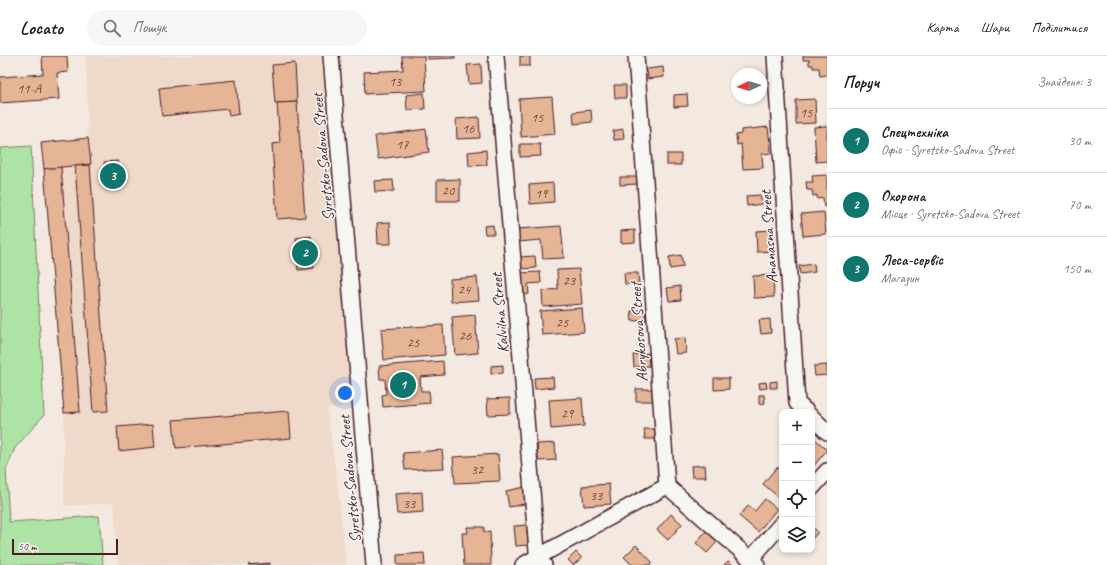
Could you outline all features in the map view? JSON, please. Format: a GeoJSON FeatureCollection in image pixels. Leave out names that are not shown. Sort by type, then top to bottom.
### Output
{"type":"FeatureCollection","features":[{"type":"Feature","properties":{"kind":"street","name":"Syretsko-Sadova Street"},"geometry":{"type":"LineString","coordinates":[[331,56],[374,565]]}},
{"type":"Feature","properties":{"kind":"street","name":"Kalvilna Street"},"geometry":{"type":"LineString","coordinates":[[496,56],[541,562]]}},
{"type":"Feature","properties":{"kind":"street","name":"Abrykosova Street"},"geometry":{"type":"LineString","coordinates":[[636,56],[668,486]]}},
{"type":"Feature","properties":{"kind":"street","name":"Ananasna Street"},"geometry":{"type":"LineString","coordinates":[[775,56],[797,402],[804,409]]}},
{"type":"Feature","properties":{"kind":"street"},"geometry":{"type":"LineString","coordinates":[[815,420],[827,432]]}},
{"type":"Feature","properties":{"kind":"street"},"geometry":{"type":"LineString","coordinates":[[815,485],[827,471]]}},
{"type":"Feature","properties":{"kind":"street"},"geometry":{"type":"LineString","coordinates":[[523,565],[541,562],[668,486],[754,562],[779,527]]}},
{"type":"Feature","properties":{"kind":"shaded area"},"geometry":{"type":"Polygon","coordinates":[[[86,56],[325,56],[352,406],[327,408],[339,497],[346,565],[118,565],[114,503],[64,506],[64,413],[44,169],[91,164],[88,138],[86,56]]]}},
{"type":"Feature","properties":{"kind":"green space"},"geometry":{"type":"Polygon","coordinates":[[[31,146],[44,415],[15,448],[6,470],[9,522],[99,516],[103,565],[0,565],[0,148],[31,146]]]}},
{"type":"Feature","properties":{"kind":"building"},"geometry":{"type":"Polygon","coordinates":[[[42,56],[67,56],[68,72],[57,73],[59,99],[0,103],[0,77],[43,74],[42,56]]]}},
{"type":"Feature","properties":{"kind":"building"},"geometry":{"type":"Polygon","coordinates":[[[402,56],[424,56],[426,91],[365,94],[364,72],[403,70],[402,56]]]}},
{"type":"Feature","properties":{"kind":"building"},"geometry":{"type":"Polygon","coordinates":[[[428,56],[455,56],[455,58],[428,59],[428,56]]]}},
{"type":"Feature","properties":{"kind":"building"},"geometry":{"type":"Polygon","coordinates":[[[520,56],[530,56],[530,66],[520,66],[520,56]]]}},
{"type":"Feature","properties":{"kind":"building"},"geometry":{"type":"Polygon","coordinates":[[[803,56],[827,56],[827,75],[820,76],[819,68],[813,68],[813,65],[809,65],[809,60],[803,60],[803,56]]]}},
{"type":"Feature","properties":{"kind":"building"},"geometry":{"type":"Polygon","coordinates":[[[295,63],[297,102],[275,103],[272,65],[295,63]]]}},
{"type":"Feature","properties":{"kind":"building"},"geometry":{"type":"Polygon","coordinates":[[[481,64],[482,83],[469,84],[467,65],[481,64]]]}},
{"type":"Feature","properties":{"kind":"building"},"geometry":{"type":"Polygon","coordinates":[[[663,67],[664,77],[648,79],[647,69],[663,67]]]}},
{"type":"Feature","properties":{"kind":"building"},"geometry":{"type":"Polygon","coordinates":[[[236,80],[239,114],[229,116],[228,109],[162,116],[159,88],[236,80]]]}},
{"type":"Feature","properties":{"kind":"building"},"geometry":{"type":"Polygon","coordinates":[[[614,85],[626,85],[626,98],[615,98],[614,85]]]}},
{"type":"Feature","properties":{"kind":"building"},"geometry":{"type":"Polygon","coordinates":[[[424,93],[425,109],[407,110],[406,95],[424,93]]]}},
{"type":"Feature","properties":{"kind":"building"},"geometry":{"type":"Polygon","coordinates":[[[687,94],[688,106],[674,107],[674,95],[687,94]]]}},
{"type":"Feature","properties":{"kind":"building"},"geometry":{"type":"Polygon","coordinates":[[[552,97],[555,134],[521,137],[519,99],[552,97]]]}},
{"type":"Feature","properties":{"kind":"building"},"geometry":{"type":"Polygon","coordinates":[[[815,99],[816,123],[796,124],[796,100],[815,99]]]}},
{"type":"Feature","properties":{"kind":"building"},"geometry":{"type":"Polygon","coordinates":[[[297,102],[305,217],[277,219],[272,144],[280,143],[277,103],[297,102]]]}},
{"type":"Feature","properties":{"kind":"building"},"geometry":{"type":"Polygon","coordinates":[[[591,110],[592,122],[574,124],[573,112],[591,110]]]}},
{"type":"Feature","properties":{"kind":"building"},"geometry":{"type":"Polygon","coordinates":[[[479,117],[480,138],[457,139],[456,119],[479,117]]]}},
{"type":"Feature","properties":{"kind":"building"},"geometry":{"type":"Polygon","coordinates":[[[827,126],[827,161],[816,162],[814,127],[827,126]]]}},
{"type":"Feature","properties":{"kind":"building"},"geometry":{"type":"Polygon","coordinates":[[[768,127],[771,153],[762,154],[763,168],[743,169],[741,144],[737,145],[736,135],[741,134],[741,130],[768,127]]]}},
{"type":"Feature","properties":{"kind":"building"},"geometry":{"type":"Polygon","coordinates":[[[426,129],[429,152],[378,159],[375,136],[426,129]]]}},
{"type":"Feature","properties":{"kind":"building"},"geometry":{"type":"Polygon","coordinates":[[[623,129],[624,139],[614,140],[613,131],[623,129]]]}},
{"type":"Feature","properties":{"kind":"building"},"geometry":{"type":"Polygon","coordinates":[[[88,138],[91,164],[44,169],[41,143],[88,138]]]}},
{"type":"Feature","properties":{"kind":"building"},"geometry":{"type":"Polygon","coordinates":[[[520,144],[540,144],[541,156],[520,157],[520,144]]]}},
{"type":"Feature","properties":{"kind":"building"},"geometry":{"type":"Polygon","coordinates":[[[486,150],[487,165],[469,166],[468,152],[486,150]]]}},
{"type":"Feature","properties":{"kind":"building"},"geometry":{"type":"Polygon","coordinates":[[[667,154],[681,154],[681,165],[667,165],[667,154]]]}},
{"type":"Feature","properties":{"kind":"building"},"geometry":{"type":"Polygon","coordinates":[[[118,161],[120,189],[106,190],[104,162],[118,161]]]}},
{"type":"Feature","properties":{"kind":"building"},"geometry":{"type":"Polygon","coordinates":[[[90,165],[108,411],[93,412],[75,166],[90,165]]]}},
{"type":"Feature","properties":{"kind":"building"},"geometry":{"type":"Polygon","coordinates":[[[61,167],[80,412],[64,413],[44,169],[61,167]]]}},
{"type":"Feature","properties":{"kind":"building"},"geometry":{"type":"Polygon","coordinates":[[[827,175],[827,206],[824,207],[823,198],[817,199],[817,195],[813,196],[812,190],[807,190],[806,182],[813,182],[812,176],[827,175]]]}},
{"type":"Feature","properties":{"kind":"building"},"geometry":{"type":"Polygon","coordinates":[[[620,177],[637,177],[637,184],[620,185],[620,177]]]}},
{"type":"Feature","properties":{"kind":"building"},"geometry":{"type":"Polygon","coordinates":[[[460,179],[460,201],[437,201],[437,180],[460,179]]]}},
{"type":"Feature","properties":{"kind":"building"},"geometry":{"type":"Polygon","coordinates":[[[393,180],[394,191],[375,192],[374,181],[393,180]]]}},
{"type":"Feature","properties":{"kind":"building"},"geometry":{"type":"Polygon","coordinates":[[[553,183],[554,202],[530,204],[529,185],[553,183]]]}},
{"type":"Feature","properties":{"kind":"building"},"geometry":{"type":"Polygon","coordinates":[[[760,195],[762,204],[747,206],[746,196],[760,195]]]}},
{"type":"Feature","properties":{"kind":"building"},"geometry":{"type":"Polygon","coordinates":[[[824,212],[826,234],[803,236],[801,214],[824,212]]]}},
{"type":"Feature","properties":{"kind":"building"},"geometry":{"type":"Polygon","coordinates":[[[390,222],[391,244],[378,244],[377,223],[390,222]]]}},
{"type":"Feature","properties":{"kind":"building"},"geometry":{"type":"Polygon","coordinates":[[[493,225],[494,234],[485,234],[484,226],[493,225]]]}},
{"type":"Feature","properties":{"kind":"building"},"geometry":{"type":"Polygon","coordinates":[[[561,226],[564,258],[543,259],[541,240],[518,242],[517,229],[561,226]]]}},
{"type":"Feature","properties":{"kind":"building"},"geometry":{"type":"Polygon","coordinates":[[[635,230],[635,242],[621,243],[621,231],[635,230]]]}},
{"type":"Feature","properties":{"kind":"building"},"geometry":{"type":"Polygon","coordinates":[[[773,230],[774,251],[757,252],[756,231],[773,230]]]}},
{"type":"Feature","properties":{"kind":"building"},"geometry":{"type":"Polygon","coordinates":[[[311,236],[314,268],[298,270],[296,238],[311,236]]]}},
{"type":"Feature","properties":{"kind":"building"},"geometry":{"type":"Polygon","coordinates":[[[681,255],[683,267],[670,269],[669,257],[681,255]]]}},
{"type":"Feature","properties":{"kind":"building"},"geometry":{"type":"Polygon","coordinates":[[[535,256],[536,268],[519,269],[518,257],[535,256]]]}},
{"type":"Feature","properties":{"kind":"building"},"geometry":{"type":"Polygon","coordinates":[[[814,264],[815,272],[800,274],[799,266],[814,264]]]}},
{"type":"Feature","properties":{"kind":"building"},"geometry":{"type":"Polygon","coordinates":[[[579,269],[582,304],[543,307],[542,291],[558,289],[557,270],[579,269]]]}},
{"type":"Feature","properties":{"kind":"building"},"geometry":{"type":"Polygon","coordinates":[[[540,272],[541,283],[528,284],[529,294],[520,295],[519,273],[540,272]]]}},
{"type":"Feature","properties":{"kind":"building"},"geometry":{"type":"Polygon","coordinates":[[[624,273],[638,273],[639,284],[625,284],[624,273]]]}},
{"type":"Feature","properties":{"kind":"building"},"geometry":{"type":"Polygon","coordinates":[[[773,275],[774,297],[754,298],[753,276],[773,275]]]}},
{"type":"Feature","properties":{"kind":"building"},"geometry":{"type":"Polygon","coordinates":[[[477,277],[479,300],[451,302],[450,279],[477,277]]]}},
{"type":"Feature","properties":{"kind":"building"},"geometry":{"type":"Polygon","coordinates":[[[680,286],[681,300],[669,301],[667,288],[680,286]]]}},
{"type":"Feature","properties":{"kind":"building"},"geometry":{"type":"Polygon","coordinates":[[[582,308],[584,332],[542,335],[540,311],[582,308]]]}},
{"type":"Feature","properties":{"kind":"building"},"geometry":{"type":"Polygon","coordinates":[[[645,309],[646,320],[632,321],[631,311],[645,309]]]}},
{"type":"Feature","properties":{"kind":"building"},"geometry":{"type":"Polygon","coordinates":[[[475,315],[478,353],[455,355],[452,317],[475,315]]]}},
{"type":"Feature","properties":{"kind":"building"},"geometry":{"type":"Polygon","coordinates":[[[770,319],[771,333],[761,334],[759,320],[770,319]]]}},
{"type":"Feature","properties":{"kind":"building"},"geometry":{"type":"Polygon","coordinates":[[[443,325],[445,355],[384,360],[381,329],[443,325]]]}},
{"type":"Feature","properties":{"kind":"building"},"geometry":{"type":"Polygon","coordinates":[[[685,338],[686,353],[676,354],[674,339],[685,338]]]}},
{"type":"Feature","properties":{"kind":"building"},"geometry":{"type":"Polygon","coordinates":[[[648,353],[649,366],[634,367],[633,355],[648,353]]]}},
{"type":"Feature","properties":{"kind":"building"},"geometry":{"type":"Polygon","coordinates":[[[443,361],[444,375],[420,377],[421,391],[429,391],[430,403],[383,407],[382,395],[386,394],[385,379],[380,379],[379,366],[443,361]]]}},
{"type":"Feature","properties":{"kind":"building"},"geometry":{"type":"Polygon","coordinates":[[[503,365],[503,373],[491,374],[491,366],[503,365]]]}},
{"type":"Feature","properties":{"kind":"building"},"geometry":{"type":"Polygon","coordinates":[[[827,365],[827,375],[815,376],[814,366],[827,365]]]}},
{"type":"Feature","properties":{"kind":"building"},"geometry":{"type":"Polygon","coordinates":[[[553,377],[554,387],[535,389],[534,378],[553,377]]]}},
{"type":"Feature","properties":{"kind":"building"},"geometry":{"type":"Polygon","coordinates":[[[714,378],[729,378],[729,389],[714,390],[714,378]]]}},
{"type":"Feature","properties":{"kind":"building"},"geometry":{"type":"Polygon","coordinates":[[[777,381],[777,388],[770,388],[770,382],[777,381]]]}},
{"type":"Feature","properties":{"kind":"building"},"geometry":{"type":"Polygon","coordinates":[[[766,382],[767,388],[760,389],[759,383],[766,382]]]}},
{"type":"Feature","properties":{"kind":"building"},"geometry":{"type":"Polygon","coordinates":[[[636,389],[654,389],[654,401],[636,401],[636,389]]]}},
{"type":"Feature","properties":{"kind":"building"},"geometry":{"type":"Polygon","coordinates":[[[759,395],[764,395],[765,403],[759,404],[759,395]]]}},
{"type":"Feature","properties":{"kind":"building"},"geometry":{"type":"Polygon","coordinates":[[[510,398],[510,414],[488,415],[487,399],[510,398]]]}},
{"type":"Feature","properties":{"kind":"building"},"geometry":{"type":"Polygon","coordinates":[[[582,398],[584,426],[551,429],[549,400],[582,398]]]}},
{"type":"Feature","properties":{"kind":"building"},"geometry":{"type":"Polygon","coordinates":[[[289,411],[291,438],[176,448],[173,420],[289,411]]]}},
{"type":"Feature","properties":{"kind":"building"},"geometry":{"type":"Polygon","coordinates":[[[153,424],[155,447],[119,451],[117,427],[153,424]]]}},
{"type":"Feature","properties":{"kind":"building"},"geometry":{"type":"Polygon","coordinates":[[[644,429],[655,429],[656,439],[645,439],[644,429]]]}},
{"type":"Feature","properties":{"kind":"building"},"geometry":{"type":"Polygon","coordinates":[[[815,439],[827,450],[815,464],[815,439]]]}},
{"type":"Feature","properties":{"kind":"building"},"geometry":{"type":"Polygon","coordinates":[[[555,443],[556,460],[538,461],[537,444],[555,443]]]}},
{"type":"Feature","properties":{"kind":"building"},"geometry":{"type":"Polygon","coordinates":[[[442,450],[444,468],[405,470],[403,453],[442,450]]]}},
{"type":"Feature","properties":{"kind":"building"},"geometry":{"type":"Polygon","coordinates":[[[498,454],[500,481],[455,483],[453,457],[498,454]]]}},
{"type":"Feature","properties":{"kind":"building"},"geometry":{"type":"Polygon","coordinates":[[[705,465],[706,477],[692,477],[691,466],[705,465]]]}},
{"type":"Feature","properties":{"kind":"building"},"geometry":{"type":"Polygon","coordinates":[[[777,467],[779,469],[779,497],[763,484],[777,467]]]}},
{"type":"Feature","properties":{"kind":"building"},"geometry":{"type":"Polygon","coordinates":[[[609,484],[611,504],[584,506],[582,486],[609,484]]]}},
{"type":"Feature","properties":{"kind":"building"},"geometry":{"type":"Polygon","coordinates":[[[525,487],[529,503],[509,507],[506,491],[525,487]]]}},
{"type":"Feature","properties":{"kind":"building"},"geometry":{"type":"Polygon","coordinates":[[[422,492],[423,512],[397,514],[395,494],[422,492]]]}},
{"type":"Feature","properties":{"kind":"building"},"geometry":{"type":"Polygon","coordinates":[[[765,499],[777,509],[758,532],[739,516],[748,506],[755,511],[765,499]]]}},
{"type":"Feature","properties":{"kind":"building"},"geometry":{"type":"Polygon","coordinates":[[[671,514],[682,524],[668,540],[657,530],[671,514]]]}},
{"type":"Feature","properties":{"kind":"building"},"geometry":{"type":"Polygon","coordinates":[[[527,525],[528,545],[516,546],[514,526],[527,525]]]}},
{"type":"Feature","properties":{"kind":"building"},"geometry":{"type":"Polygon","coordinates":[[[467,527],[484,527],[484,532],[490,531],[491,565],[464,565],[462,533],[468,533],[467,527]]]}},
{"type":"Feature","properties":{"kind":"building"},"geometry":{"type":"Polygon","coordinates":[[[706,531],[718,541],[707,553],[696,543],[706,531]]]}},
{"type":"Feature","properties":{"kind":"building"},"geometry":{"type":"Polygon","coordinates":[[[636,545],[652,562],[650,565],[632,565],[624,557],[636,545]]]}},
{"type":"Feature","properties":{"kind":"building"},"geometry":{"type":"Polygon","coordinates":[[[576,552],[582,558],[573,565],[568,560],[576,552]]]}},
{"type":"Feature","properties":{"kind":"building"},"geometry":{"type":"Polygon","coordinates":[[[424,553],[425,565],[397,565],[397,555],[424,553]]]}},
{"type":"Feature","properties":{"kind":"building"},"geometry":{"type":"Polygon","coordinates":[[[728,561],[733,565],[724,565],[728,561]]]}},
{"type":"Feature","properties":{"kind":"building"},"geometry":{"type":"Polygon","coordinates":[[[270,563],[270,565],[248,565],[270,563]]]}},
{"type":"Feature","properties":{"kind":"place","name":"Леса-сервіс"},"geometry":{"type":"Point","coordinates":[113,176]}},
{"type":"Feature","properties":{"kind":"place","name":"Охорона"},"geometry":{"type":"Point","coordinates":[305,253]}},
{"type":"Feature","properties":{"kind":"place","name":"Спецтехніка"},"geometry":{"type":"Point","coordinates":[403,385]}}]}
